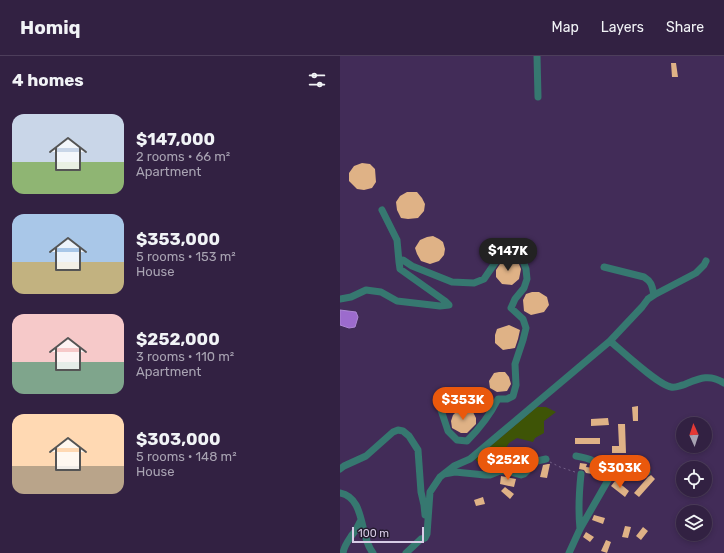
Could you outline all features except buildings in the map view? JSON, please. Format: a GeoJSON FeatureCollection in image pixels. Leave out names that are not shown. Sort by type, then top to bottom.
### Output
{"type":"FeatureCollection","features":[{"type":"Feature","properties":{"kind":"street"},"geometry":{"type":"LineString","coordinates":[[537,56],[538,97]]}},
{"type":"Feature","properties":{"kind":"street"},"geometry":{"type":"LineString","coordinates":[[340,299],[351,297],[366,290],[381,292],[397,301],[440,306],[449,305],[400,269],[397,240],[382,210]]}},
{"type":"Feature","properties":{"kind":"street"},"geometry":{"type":"LineString","coordinates":[[399,262],[403,260],[412,266],[452,282],[474,283],[484,278],[499,257],[509,253],[516,253],[523,261],[526,269],[527,279],[524,288],[511,308],[523,319],[526,328],[515,364],[516,385],[513,396],[508,399],[498,399],[493,410],[479,429],[467,441],[457,440],[448,431],[442,410]]}},
{"type":"Feature","properties":{"kind":"street"},"geometry":{"type":"LineString","coordinates":[[406,553],[421,539],[425,538],[427,534],[430,492],[443,474],[454,466],[470,459],[610,341],[648,299],[696,273],[706,261]]}},
{"type":"Feature","properties":{"kind":"street"},"geometry":{"type":"LineString","coordinates":[[604,267],[644,277],[649,280],[652,285],[654,295]]}},
{"type":"Feature","properties":{"kind":"street"},"geometry":{"type":"LineString","coordinates":[[610,341],[652,377],[670,387],[677,387],[700,378],[715,379],[724,383]]}},
{"type":"Feature","properties":{"kind":"street"},"geometry":{"type":"LineString","coordinates":[[340,469],[366,456],[393,432],[398,430],[403,431],[409,436],[418,450],[421,492],[425,513],[421,539]]}},
{"type":"Feature","properties":{"kind":"street"},"geometry":{"type":"LineString","coordinates":[[576,456],[593,461],[611,475],[618,477],[638,475],[647,472]]}},
{"type":"Feature","properties":{"kind":"street"},"geometry":{"type":"LineString","coordinates":[[443,474],[455,472],[484,476],[500,471],[507,471],[521,475],[524,474],[537,461],[546,459]]}},
{"type":"Feature","properties":{"kind":"street"},"geometry":{"type":"LineString","coordinates":[[580,529],[578,498],[581,474]]}},
{"type":"Feature","properties":{"kind":"street"},"geometry":{"type":"LineString","coordinates":[[570,553],[580,529],[611,475]]}},
{"type":"Feature","properties":{"kind":"street"},"geometry":{"type":"LineString","coordinates":[[340,492],[351,499],[358,508],[366,542],[373,553]]}},
{"type":"Feature","properties":{"kind":"street"},"geometry":{"type":"LineString","coordinates":[[343,553],[346,544],[361,520]]}},
{"type":"Feature","properties":{"kind":"path"},"geometry":{"type":"LineString","coordinates":[[546,459],[560,467],[581,474]]}},
{"type":"Feature","properties":{"kind":"green space"},"geometry":{"type":"Polygon","coordinates":[[[537,407],[546,407],[556,412],[544,421],[544,433],[535,438],[533,442],[517,438],[509,443],[498,461],[485,470],[475,459],[537,407]]]}},
{"type":"Feature","properties":{"kind":"shaded area"},"geometry":{"type":"Polygon","coordinates":[[[340,310],[356,312],[358,317],[355,327],[349,328],[340,325],[340,310]]]}}]}
